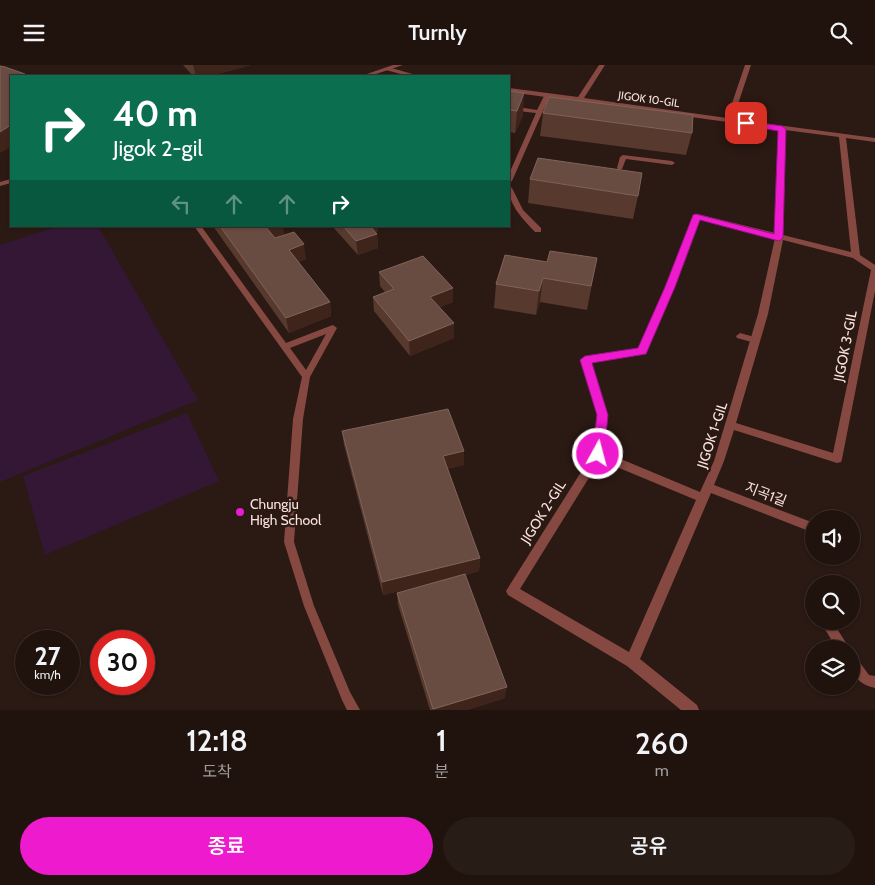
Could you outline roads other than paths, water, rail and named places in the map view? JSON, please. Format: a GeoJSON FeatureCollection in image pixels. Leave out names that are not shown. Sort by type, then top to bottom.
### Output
{"type":"FeatureCollection","features":[{"type":"Feature","properties":{"kind":"street"},"geometry":{"type":"LineString","coordinates":[[367,75],[400,65]]}},
{"type":"Feature","properties":{"kind":"street"},"geometry":{"type":"LineString","coordinates":[[580,100],[602,65]]}},
{"type":"Feature","properties":{"kind":"street"},"geometry":{"type":"LineString","coordinates":[[729,121],[748,65]]}},
{"type":"Feature","properties":{"kind":"street"},"geometry":{"type":"LineString","coordinates":[[388,69],[410,75]]}},
{"type":"Feature","properties":{"kind":"street","name":"JIGOK 10-GIL"},"geometry":{"type":"LineString","coordinates":[[510,90],[782,129],[875,140]]}},
{"type":"Feature","properties":{"kind":"street","name":"JIGOK 1-GIL"},"geometry":{"type":"LineString","coordinates":[[632,661],[706,492],[731,425],[763,313],[779,238],[782,129]]}},
{"type":"Feature","properties":{"kind":"street"},"geometry":{"type":"LineString","coordinates":[[779,238],[856,255],[842,136]]}},
{"type":"Feature","properties":{"kind":"street","name":"JIGOK 2-GIL"},"geometry":{"type":"LineString","coordinates":[[632,661],[512,591],[598,454],[602,415],[585,360],[642,351],[670,287],[696,217],[779,238]]}},
{"type":"Feature","properties":{"kind":"street","name":"JIGOK 3-GIL"},"geometry":{"type":"LineString","coordinates":[[731,425],[837,459],[875,269],[856,255]]}},
{"type":"Feature","properties":{"kind":"street","name":"지곡1길"},"geometry":{"type":"LineString","coordinates":[[598,454],[805,525]]}},
{"type":"Feature","properties":{"kind":"street"},"geometry":{"type":"LineString","coordinates":[[632,661],[692,710]]}},
{"type":"Feature","properties":{"kind":"lane"},"geometry":{"type":"LineString","coordinates":[[510,179],[547,95]]}},
{"type":"Feature","properties":{"kind":"lane"},"geometry":{"type":"LineString","coordinates":[[518,109],[539,111]]}},
{"type":"Feature","properties":{"kind":"lane"},"geometry":{"type":"LineString","coordinates":[[620,169],[623,157],[672,163]]}},
{"type":"Feature","properties":{"kind":"lane"},"geometry":{"type":"LineString","coordinates":[[510,192],[514,203],[524,217],[538,230]]}},
{"type":"Feature","properties":{"kind":"lane"},"geometry":{"type":"LineString","coordinates":[[198,227],[306,377]]}},
{"type":"Feature","properties":{"kind":"lane"},"geometry":{"type":"LineString","coordinates":[[284,347],[333,328],[306,377],[298,419],[289,541],[309,606],[346,696],[354,710]]}},
{"type":"Feature","properties":{"kind":"lane"},"geometry":{"type":"LineString","coordinates":[[740,336],[755,340]]}},
{"type":"Feature","properties":{"kind":"lane"},"geometry":{"type":"LineString","coordinates":[[860,672],[866,680],[875,682]]}},
{"type":"Feature","properties":{"kind":"place","name":"Chungju High School"},"geometry":{"type":"Point","coordinates":[240,512]}}]}
